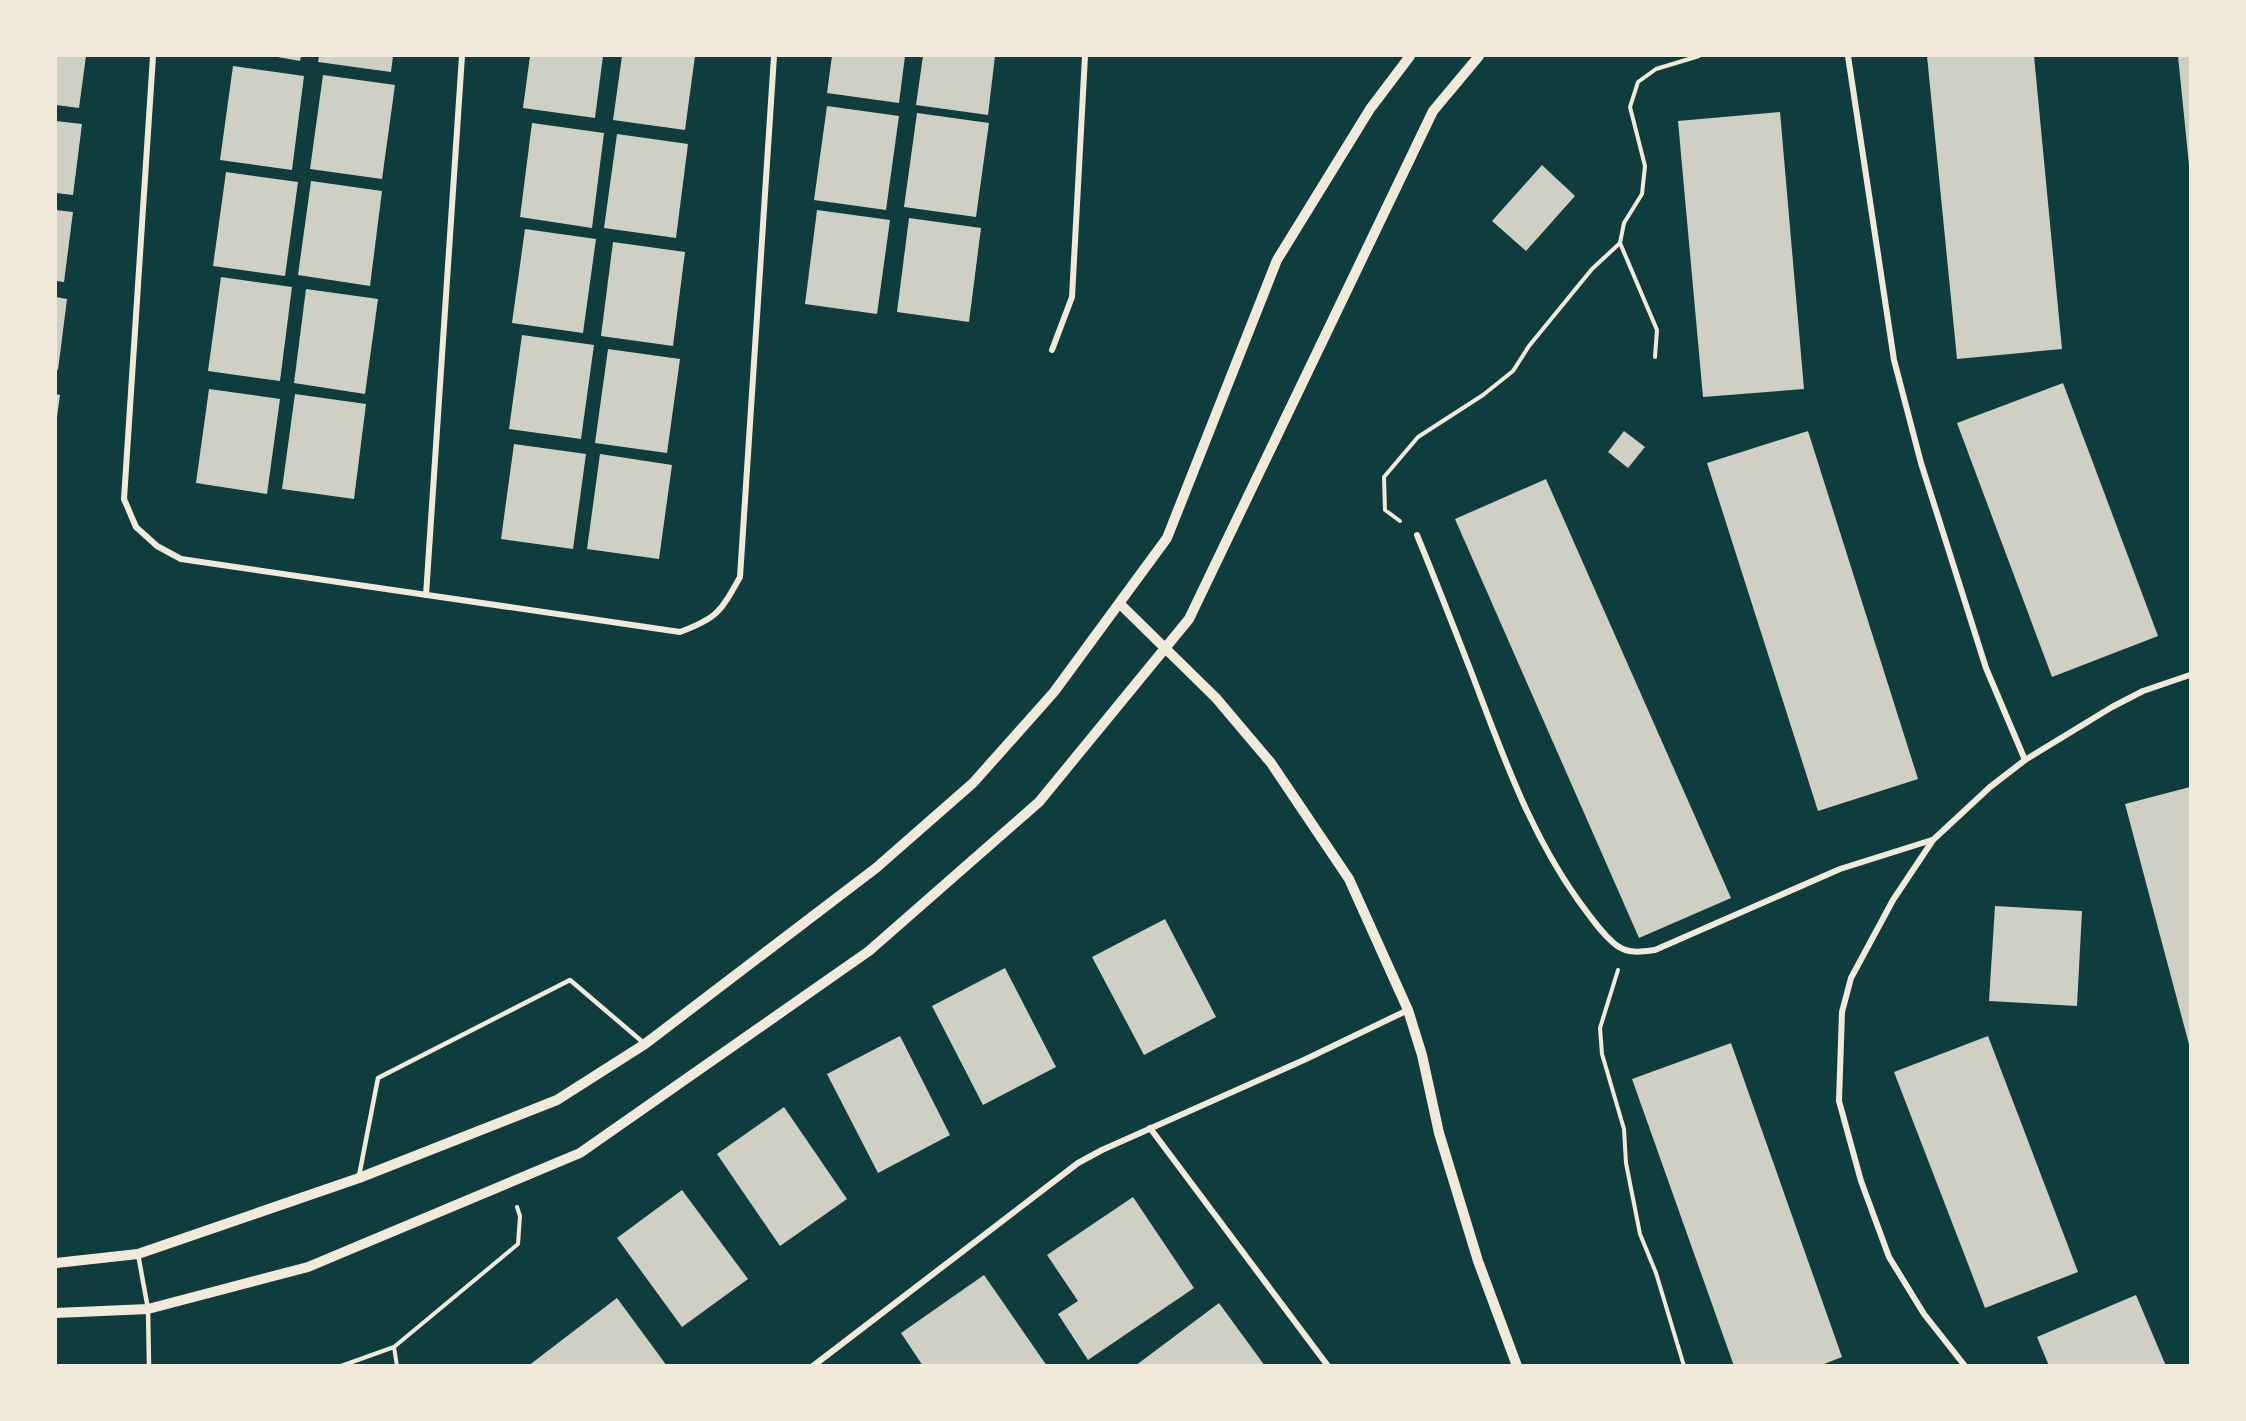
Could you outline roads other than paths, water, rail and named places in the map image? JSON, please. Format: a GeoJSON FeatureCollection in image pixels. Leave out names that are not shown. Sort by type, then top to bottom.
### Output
{"type":"FeatureCollection","features":[{"type":"Feature","properties":{"kind":"street"},"geometry":{"type":"LineString","coordinates":[[153,56],[124,499],[136,527],[157,546],[181,559],[680,632],[705,623],[723,607],[740,577],[774,56]]}},
{"type":"Feature","properties":{"kind":"street"},"geometry":{"type":"LineString","coordinates":[[426,595],[462,56]]}},
{"type":"Feature","properties":{"kind":"street"},"geometry":{"type":"LineString","coordinates":[[1052,350],[1072,297],[1085,56]]}},
{"type":"Feature","properties":{"kind":"street"},"geometry":{"type":"LineString","coordinates":[[56,1263],[138,1254],[359,1178],[557,1100],[645,1044],[876,868],[974,783],[1054,692],[1167,538],[1277,260],[1370,109],[1410,56]]}},
{"type":"Feature","properties":{"kind":"street"},"geometry":{"type":"LineString","coordinates":[[56,1313],[148,1309],[308,1267],[580,1153],[869,951],[1039,802],[1189,620],[1433,111],[1479,56]]}},
{"type":"Feature","properties":{"kind":"street"},"geometry":{"type":"LineString","coordinates":[[1848,56],[1897,371],[1921,463],[1986,669],[2025,760]]}},
{"type":"Feature","properties":{"kind":"street"},"geometry":{"type":"LineString","coordinates":[[1417,535],[1498,744],[1533,825],[1556,869],[1589,916],[1616,945],[1627,951],[1655,950],[1839,869],[1933,840]]}},
{"type":"Feature","properties":{"kind":"street"},"geometry":{"type":"LineString","coordinates":[[1120,604],[1216,698],[1272,763],[1349,879],[1379,941],[1408,1010],[1422,1055],[1439,1133],[1478,1261],[1517,1365]]}},
{"type":"Feature","properties":{"kind":"street"},"geometry":{"type":"LineString","coordinates":[[1965,1365],[1924,1314],[1889,1257],[1861,1181],[1839,1101],[1842,1012],[1851,978],[1893,900],[1933,840],[1990,787],[2025,760],[2143,691],[2190,675]]}},
{"type":"Feature","properties":{"kind":"street"},"geometry":{"type":"LineString","coordinates":[[813,1365],[1078,1163],[1408,1010]]}},
{"type":"Feature","properties":{"kind":"street"},"geometry":{"type":"LineString","coordinates":[[1150,1128],[1328,1365]]}},
{"type":"Feature","properties":{"kind":"lane"},"geometry":{"type":"LineString","coordinates":[[359,1178],[378,1078],[570,980],[645,1044]]}},
{"type":"Feature","properties":{"kind":"lane"},"geometry":{"type":"LineString","coordinates":[[138,1254],[148,1309],[149,1365]]}}]}
